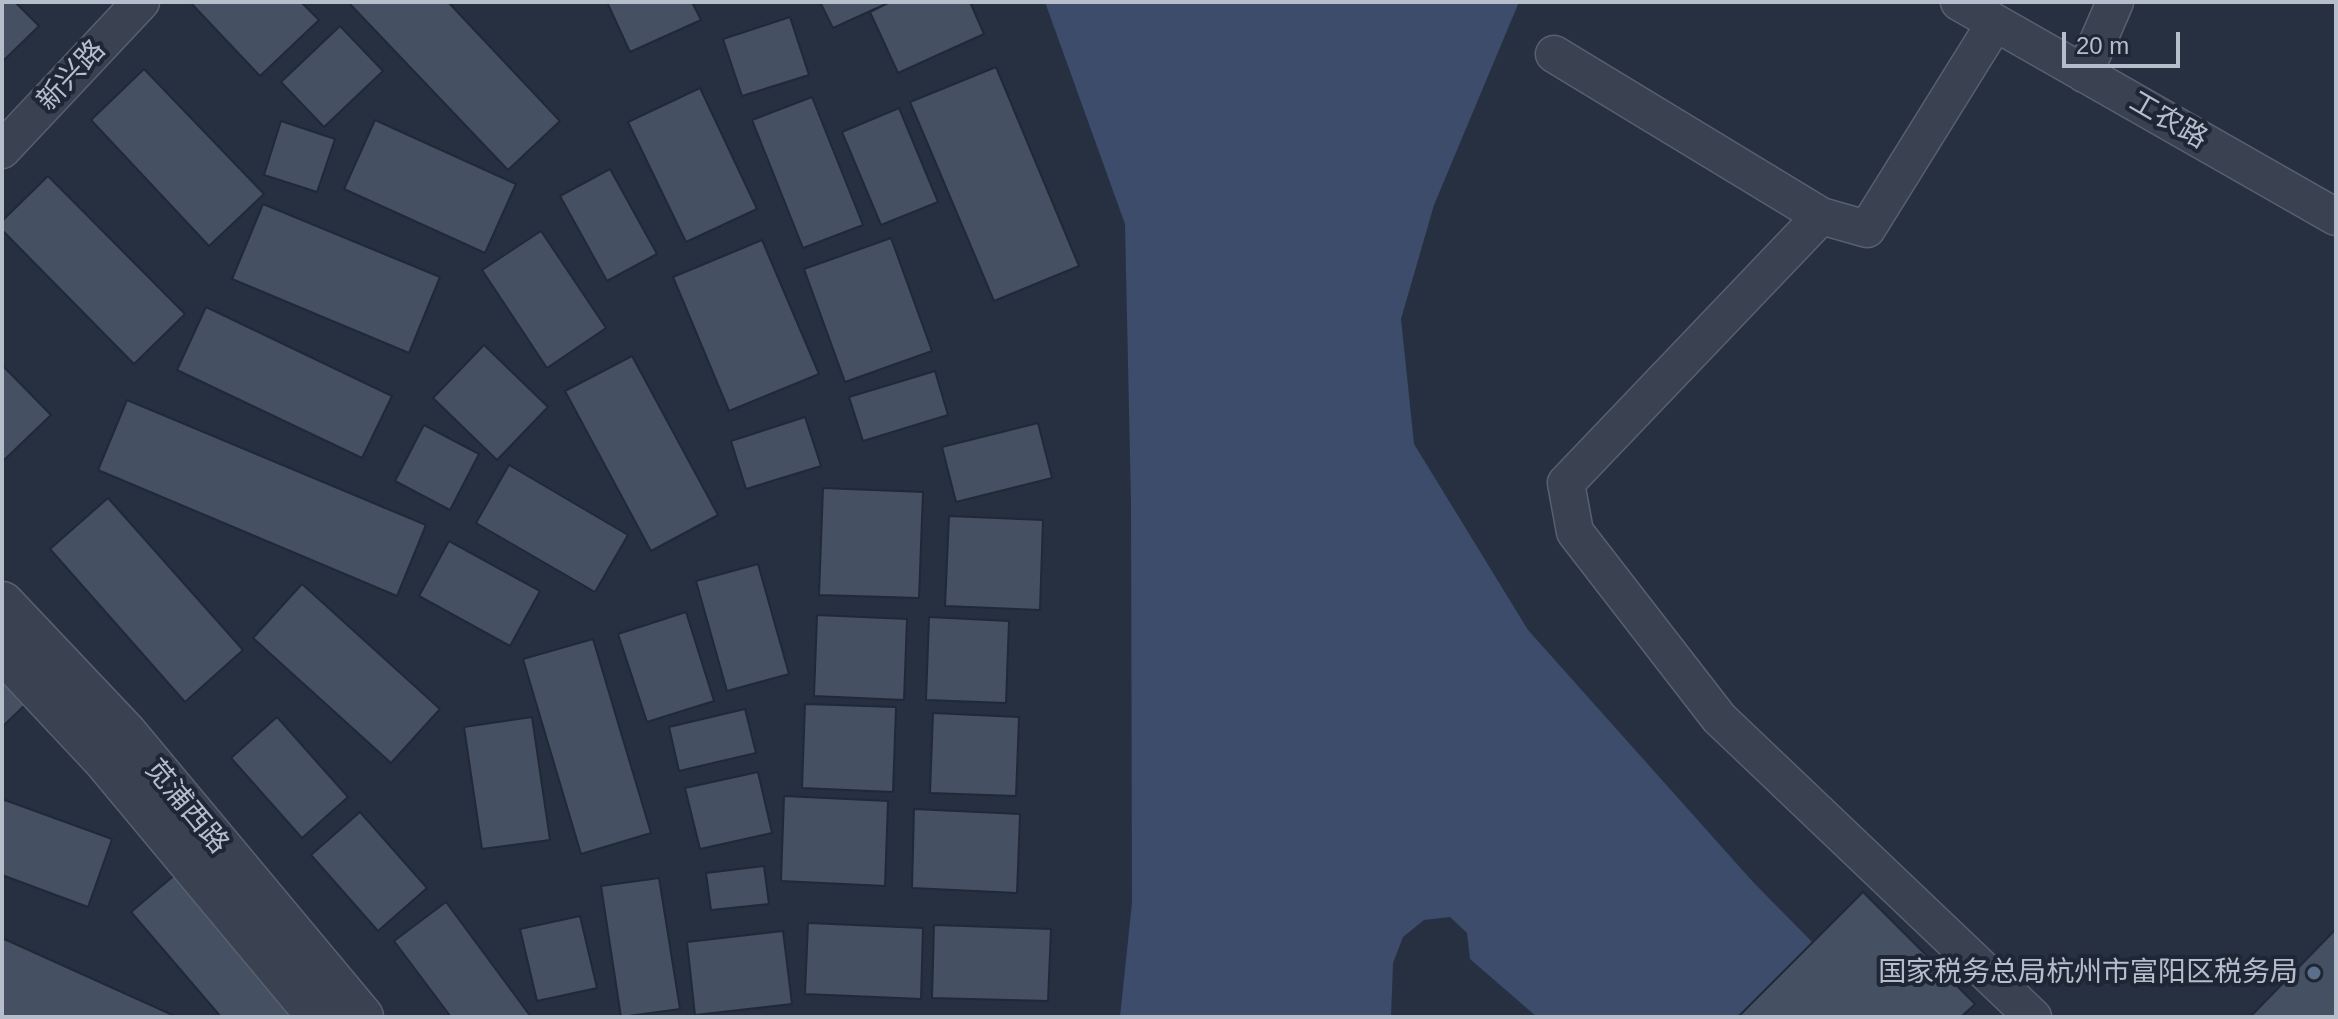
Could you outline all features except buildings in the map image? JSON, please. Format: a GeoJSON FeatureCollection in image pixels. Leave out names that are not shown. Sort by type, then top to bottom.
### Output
{"type":"FeatureCollection","features":[{"type":"Feature","properties":{"kind":"street","name":"新兴路"},"geometry":{"type":"LineString","coordinates":[[2,150],[141,2]]}},
{"type":"Feature","properties":{"kind":"street","name":"工农路"},"geometry":{"type":"LineString","coordinates":[[1959,2],[2336,217]]}},
{"type":"Feature","properties":{"kind":"street"},"geometry":{"type":"LineString","coordinates":[[2084,74],[2115,2]]}},
{"type":"Feature","properties":{"kind":"street"},"geometry":{"type":"LineString","coordinates":[[1554,54],[1821,216],[1867,229],[1995,23]]}},
{"type":"Feature","properties":{"kind":"street"},"geometry":{"type":"LineString","coordinates":[[1821,216],[1566,483],[1575,532],[1719,718],[2033,1017]]}},
{"type":"Feature","properties":{"kind":"street","name":"苋浦西路"},"geometry":{"type":"LineString","coordinates":[[2,604],[125,734],[361,1017]]}},
{"type":"Feature","properties":{"kind":"street","name":"苋浦西路"},"geometry":{"type":"LineString","coordinates":[[2,649],[105,759],[320,1017]]}},
{"type":"Feature","properties":{"kind":"water"},"geometry":{"type":"Polygon","coordinates":[[[1045,2],[1519,2],[1434,205],[1401,319],[1414,444],[1528,630],[1753,882],[1886,1017],[1537,1017],[1470,959],[1467,933],[1450,917],[1424,920],[1403,937],[1393,963],[1391,1017],[1120,1017],[1132,903],[1131,502],[1125,224],[1045,2]]]}},
{"type":"Feature","properties":{"kind":"place","name":"国家税务总局杭州市富阳区税务局"},"geometry":{"type":"Point","coordinates":[2314,973]}}]}
